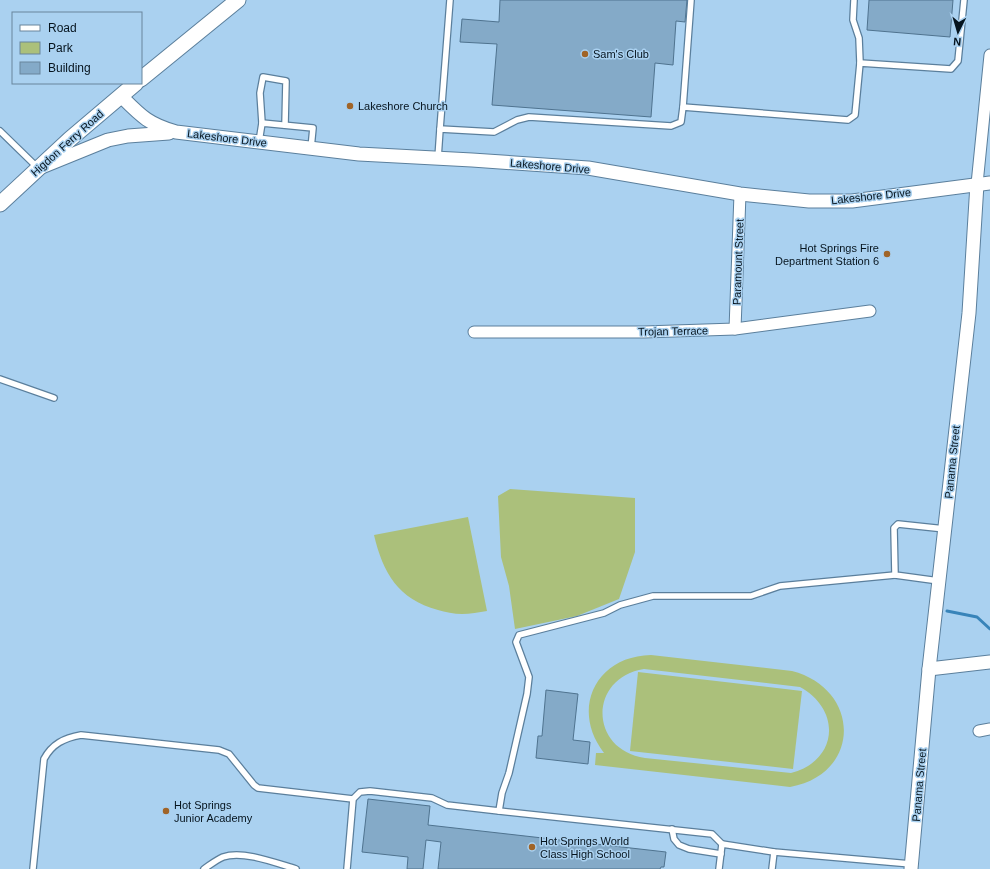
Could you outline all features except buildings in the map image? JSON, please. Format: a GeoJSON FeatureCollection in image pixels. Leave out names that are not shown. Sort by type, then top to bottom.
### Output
{"type":"FeatureCollection","features":[{"type":"Feature","properties":{"kind":"main road"},"geometry":{"type":"LineString","coordinates":[[142,78],[238,0]]}},
{"type":"Feature","properties":{"kind":"main road","name":"Higdon Ferry Road"},"geometry":{"type":"LineString","coordinates":[[0,204],[38,168],[135,84]]}},
{"type":"Feature","properties":{"kind":"street","name":"Panama Street"},"geometry":{"type":"LineString","coordinates":[[911,867],[939,581],[968,313],[984,184],[990,55]]}},
{"type":"Feature","properties":{"kind":"street","name":"Lakeshore Drive"},"geometry":{"type":"LineString","coordinates":[[121,96],[145,120],[158,127],[176,132],[359,154],[588,168],[740,194],[809,201],[852,201],[984,184]]}},
{"type":"Feature","properties":{"kind":"street"},"geometry":{"type":"LineString","coordinates":[[38,168],[108,140],[128,136],[176,132]]}},
{"type":"Feature","properties":{"kind":"street","name":"Paramount Street"},"geometry":{"type":"LineString","coordinates":[[735,329],[740,194]]}},
{"type":"Feature","properties":{"kind":"street","name":"Trojan Terrace"},"geometry":{"type":"LineString","coordinates":[[474,332],[636,332],[735,329],[870,311]]}},
{"type":"Feature","properties":{"kind":"street"},"geometry":{"type":"LineString","coordinates":[[930,669],[990,662]]}},
{"type":"Feature","properties":{"kind":"lane"},"geometry":{"type":"LineString","coordinates":[[438,158],[450,0]]}},
{"type":"Feature","properties":{"kind":"lane"},"geometry":{"type":"LineString","coordinates":[[440,129],[494,132],[518,120],[529,117],[671,126],[681,122],[691,0]]}},
{"type":"Feature","properties":{"kind":"lane"},"geometry":{"type":"LineString","coordinates":[[683,107],[848,120],[855,115],[860,63],[859,38],[853,20],[854,0]]}},
{"type":"Feature","properties":{"kind":"lane"},"geometry":{"type":"LineString","coordinates":[[860,63],[951,69],[958,61],[964,0]]}},
{"type":"Feature","properties":{"kind":"lane"},"geometry":{"type":"LineString","coordinates":[[259,142],[262,123],[260,93],[263,77],[286,81],[285,125]]}},
{"type":"Feature","properties":{"kind":"lane"},"geometry":{"type":"LineString","coordinates":[[262,123],[313,128],[311,148]]}},
{"type":"Feature","properties":{"kind":"lane"},"geometry":{"type":"LineString","coordinates":[[1,133],[38,168]]}},
{"type":"Feature","properties":{"kind":"lane"},"geometry":{"type":"LineString","coordinates":[[0,379],[54,398]]}},
{"type":"Feature","properties":{"kind":"lane"},"geometry":{"type":"LineString","coordinates":[[896,575],[894,528],[898,524],[945,529]]}},
{"type":"Feature","properties":{"kind":"lane"},"geometry":{"type":"LineString","coordinates":[[499,811],[529,682],[529,677],[516,642],[519,635],[604,613],[620,605],[653,596],[750,596],[780,586],[896,575],[939,581]]}},
{"type":"Feature","properties":{"kind":"lane"},"geometry":{"type":"LineString","coordinates":[[33,869],[44,759],[49,751],[58,742],[69,737],[81,735],[219,750],[229,754],[258,788],[353,799]]}},
{"type":"Feature","properties":{"kind":"lane"},"geometry":{"type":"LineString","coordinates":[[347,869],[353,799],[360,792],[370,791],[432,798],[447,805],[712,834],[722,844],[774,852],[911,867]]}},
{"type":"Feature","properties":{"kind":"lane"},"geometry":{"type":"LineString","coordinates":[[672,829],[674,839],[684,848],[721,854]]}},
{"type":"Feature","properties":{"kind":"lane"},"geometry":{"type":"LineString","coordinates":[[719,869],[722,844]]}},
{"type":"Feature","properties":{"kind":"lane"},"geometry":{"type":"LineString","coordinates":[[772,869],[774,852]]}},
{"type":"Feature","properties":{"kind":"lane"},"geometry":{"type":"LineString","coordinates":[[204,869],[216,860],[232,856],[253,857],[296,869]]}},
{"type":"Feature","properties":{"kind":"green space"},"geometry":{"type":"Polygon","coordinates":[[[510,489],[635,498],[635,552],[619,599],[577,616],[515,629],[509,586],[501,557],[498,496],[510,489]]]}},
{"type":"Feature","properties":{"kind":"green space"},"geometry":{"type":"Polygon","coordinates":[[[468,517],[487,611],[462,614],[453,613],[438,610],[412,599],[394,583],[388,573],[382,561],[374,535],[468,517]]]}},
{"type":"Feature","properties":{"kind":"green space"},"geometry":{"type":"Polygon","coordinates":[[[651,655],[792,671],[815,681],[831,695],[841,712],[844,731],[840,749],[830,766],[814,779],[790,787],[595,765],[596,753],[604,753],[594,736],[589,719],[589,703],[594,688],[603,675],[616,665],[632,658],[651,655]],[[644,669],[626,675],[613,686],[605,699],[602,714],[605,729],[613,742],[627,752],[645,758],[791,773],[807,767],[818,758],[826,747],[829,734],[828,721],[823,708],[814,697],[800,687],[644,669]]]}},
{"type":"Feature","properties":{"kind":"green space"},"geometry":{"type":"Polygon","coordinates":[[[638,672],[802,691],[793,769],[630,751],[638,672]]]}},
{"type":"Feature","properties":{"kind":"waterway"},"geometry":{"type":"LineString","coordinates":[[947,611],[977,617],[990,629]]}},
{"type":"Feature","properties":{"kind":"place","name":"Sam's Club"},"geometry":{"type":"Point","coordinates":[585,54]}},
{"type":"Feature","properties":{"kind":"place","name":"Lakeshore Church"},"geometry":{"type":"Point","coordinates":[350,106]}},
{"type":"Feature","properties":{"kind":"place","name":"Hot Springs Fire Department Station 6"},"geometry":{"type":"Point","coordinates":[887,254]}},
{"type":"Feature","properties":{"kind":"place","name":"Hot Springs Junior Academy"},"geometry":{"type":"Point","coordinates":[166,811]}},
{"type":"Feature","properties":{"kind":"place","name":"Hot Springs World Class High School"},"geometry":{"type":"Point","coordinates":[532,847]}}]}
